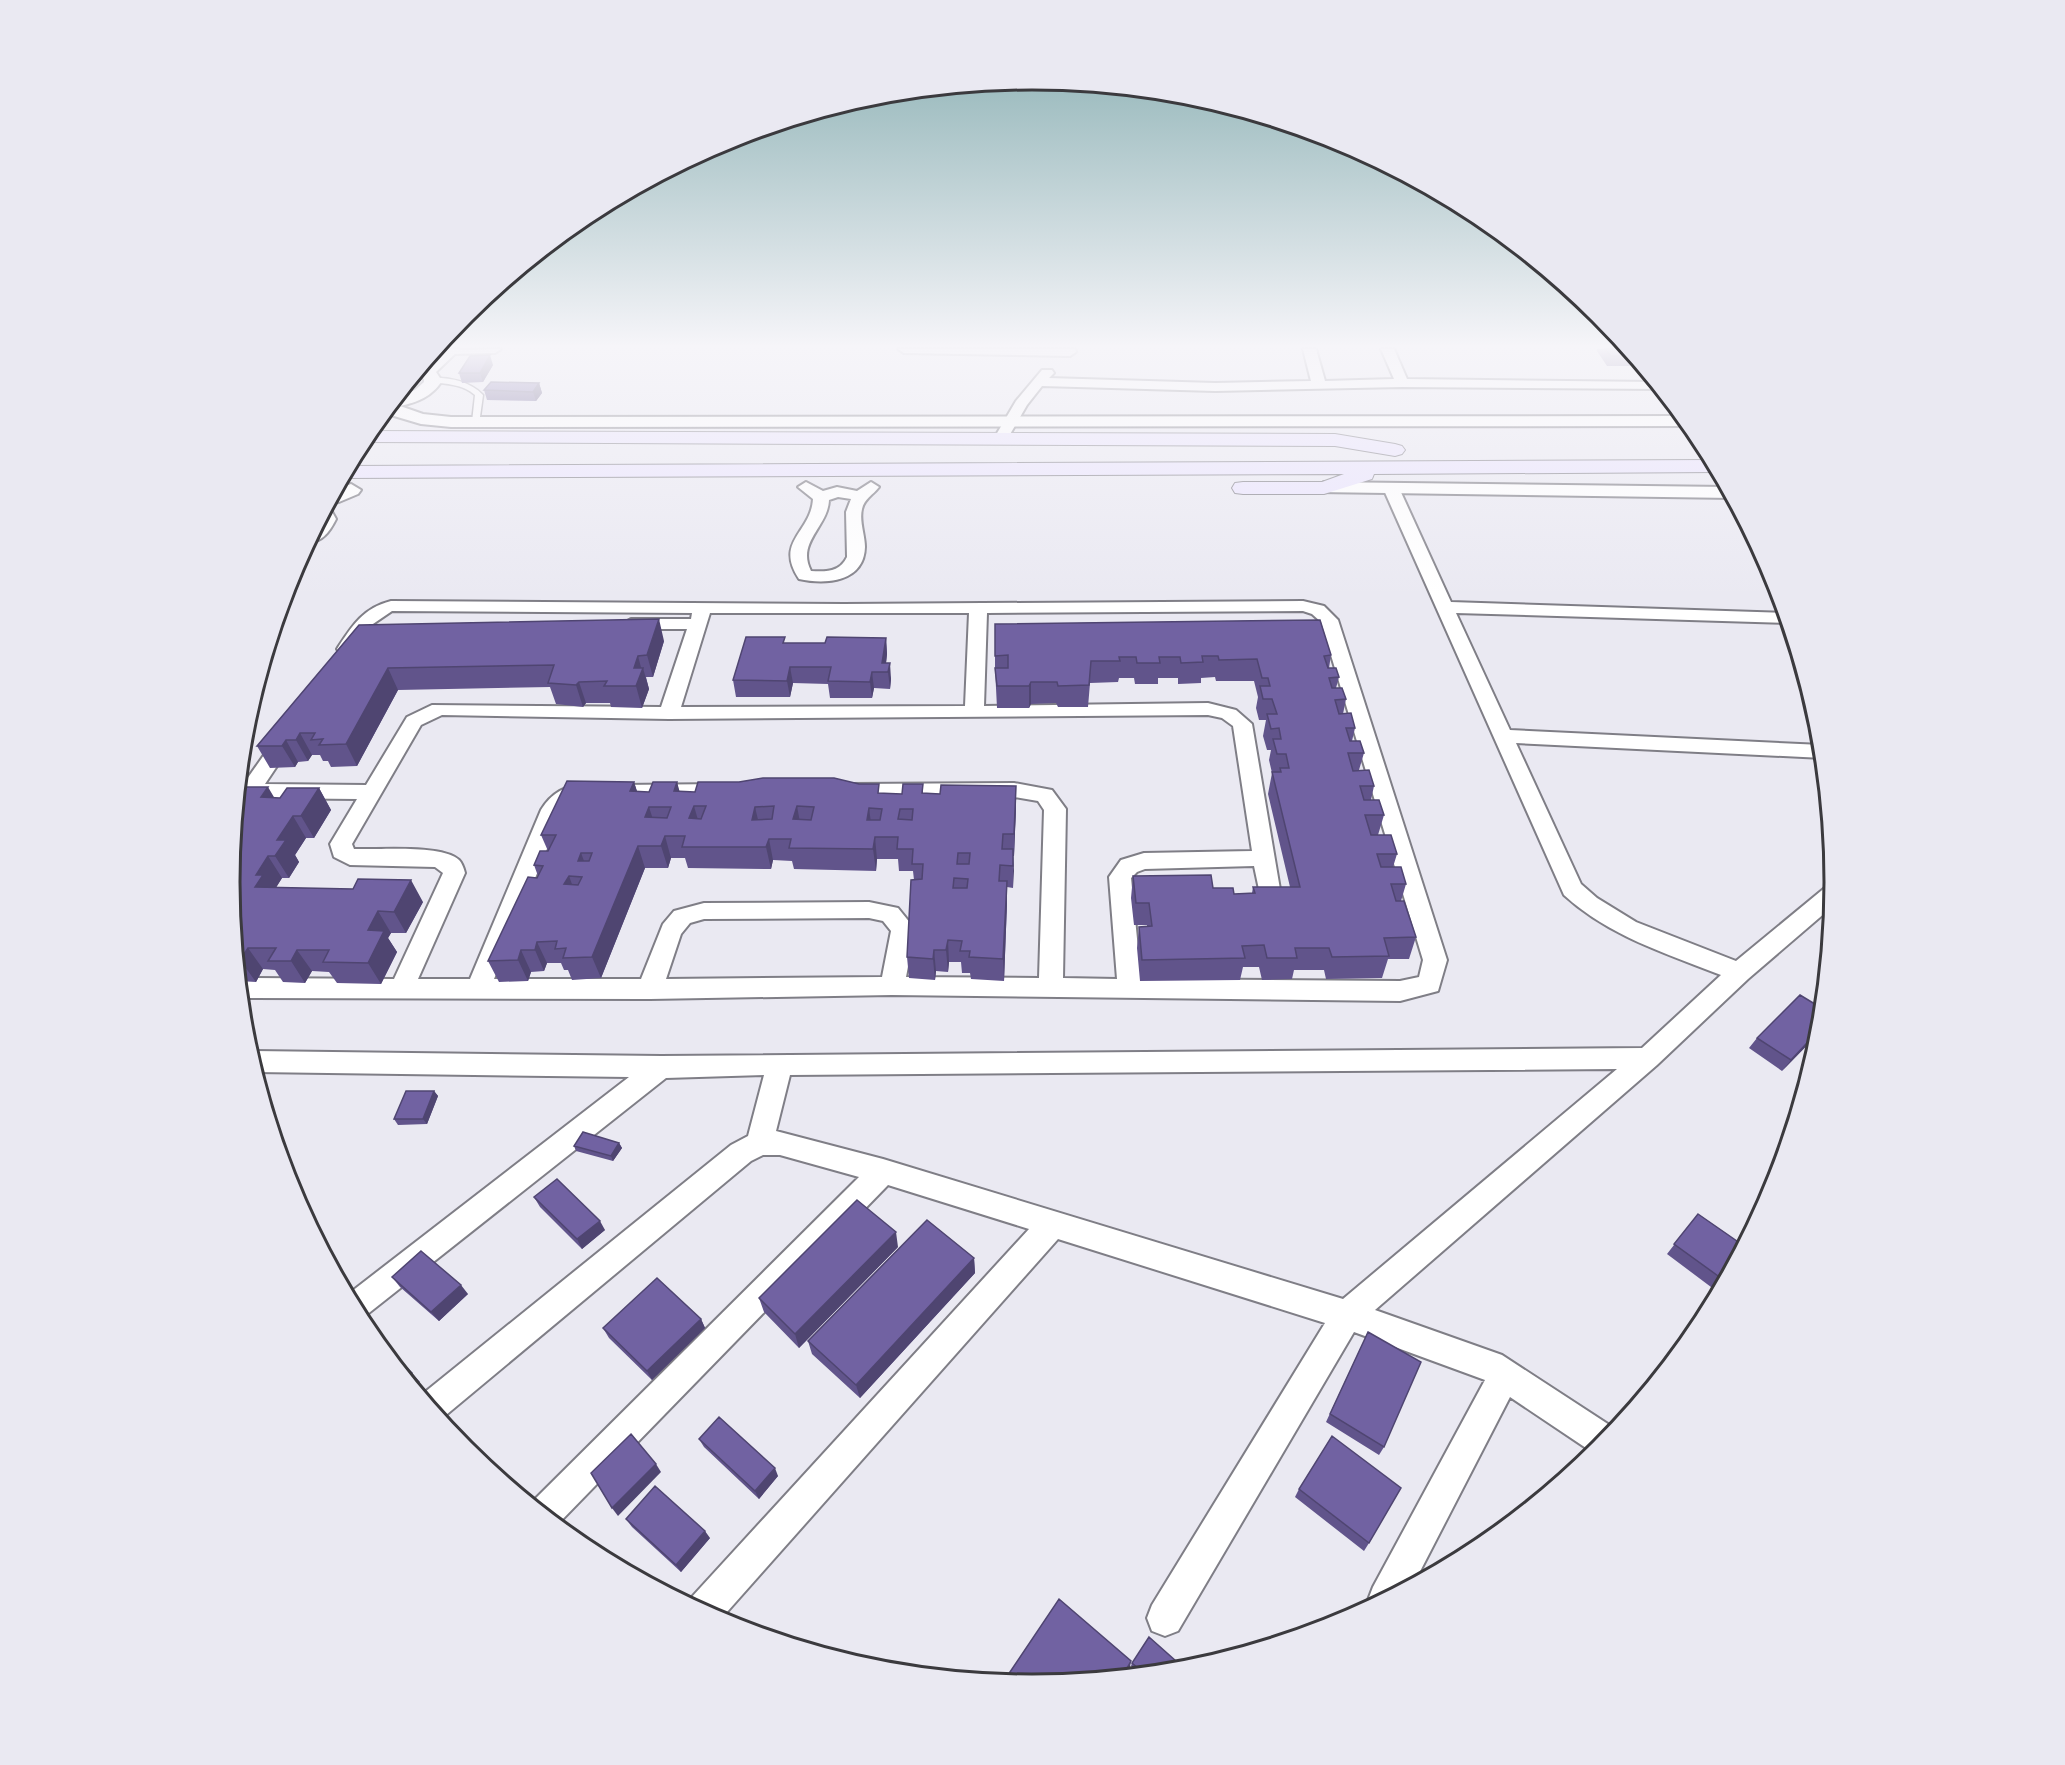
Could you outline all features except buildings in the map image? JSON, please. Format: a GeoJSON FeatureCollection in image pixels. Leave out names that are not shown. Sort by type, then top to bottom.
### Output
{"type":"FeatureCollection","features":[{"type":"Feature","properties":{"kind":"main road"},"geometry":{"type":"LineString","coordinates":[[378,437],[538,431]]}},
{"type":"Feature","properties":{"kind":"main road"},"geometry":{"type":"LineString","coordinates":[[622,431],[649,437],[1335,440],[1386,458],[1696,449]]}},
{"type":"Feature","properties":{"kind":"main road"},"geometry":{"type":"LineString","coordinates":[[649,437],[668,431]]}},
{"type":"Feature","properties":{"kind":"main road"},"geometry":{"type":"LineString","coordinates":[[366,455],[1386,458],[1706,466]]}},
{"type":"Feature","properties":{"kind":"main road"},"geometry":{"type":"LineString","coordinates":[[345,488],[1351,458]]}},
{"type":"Feature","properties":{"kind":"main road"},"geometry":{"type":"LineString","coordinates":[[345,488],[863,496],[1324,488],[1386,458]]}},
{"type":"Feature","properties":{"kind":"street"},"geometry":{"type":"LineString","coordinates":[[1000,440],[1004,431]]}},
{"type":"Feature","properties":{"kind":"street"},"geometry":{"type":"LineString","coordinates":[[1324,488],[1723,493]]}},
{"type":"Feature","properties":{"kind":"street"},"geometry":{"type":"LineString","coordinates":[[1391,488],[1572,889],[1588,905],[1631,928],[1739,972]]}},
{"type":"Feature","properties":{"kind":"street"},"geometry":{"type":"LineString","coordinates":[[816,496],[822,509],[797,550],[797,564],[805,575],[826,578],[848,572],[855,564],[858,549],[854,509],[863,496]]}},
{"type":"Feature","properties":{"kind":"street"},"geometry":{"type":"LineString","coordinates":[[844,609],[848,572]]}},
{"type":"Feature","properties":{"kind":"street"},"geometry":{"type":"LineString","coordinates":[[789,608],[805,575]]}},
{"type":"Feature","properties":{"kind":"street"},"geometry":{"type":"LineString","coordinates":[[336,664],[373,612],[391,606],[700,616]]}},
{"type":"Feature","properties":{"kind":"street"},"geometry":{"type":"LineString","coordinates":[[247,988],[650,989],[892,986],[1400,991],[1429,984],[1435,960],[1329,620],[1317,610],[1303,606],[789,608],[700,616],[482,624]]}},
{"type":"Feature","properties":{"kind":"street"},"geometry":{"type":"LineString","coordinates":[[1445,607],[1779,618]]}},
{"type":"Feature","properties":{"kind":"street"},"geometry":{"type":"LineString","coordinates":[[974,712],[978,608]]}},
{"type":"Feature","properties":{"kind":"street"},"geometry":{"type":"LineString","coordinates":[[669,713],[700,616]]}},
{"type":"Feature","properties":{"kind":"street"},"geometry":{"type":"LineString","coordinates":[[362,625],[386,625]]}},
{"type":"Feature","properties":{"kind":"street"},"geometry":{"type":"LineString","coordinates":[[976,634],[1000,634]]}},
{"type":"Feature","properties":{"kind":"street"},"geometry":{"type":"LineString","coordinates":[[1309,634],[1333,634]]}},
{"type":"Feature","properties":{"kind":"street"},"geometry":{"type":"LineString","coordinates":[[402,988],[454,873],[451,865],[438,859],[350,857],[342,852],[341,844],[374,792],[414,721],[439,709],[669,713],[1208,709],[1229,714],[1242,724],[1272,908]]}},
{"type":"Feature","properties":{"kind":"street"},"geometry":{"type":"LineString","coordinates":[[249,784],[296,723]]}},
{"type":"Feature","properties":{"kind":"street"},"geometry":{"type":"LineString","coordinates":[[1503,736],[1814,752]]}},
{"type":"Feature","properties":{"kind":"street"},"geometry":{"type":"LineString","coordinates":[[249,784],[374,792]]}},
{"type":"Feature","properties":{"kind":"street"},"geometry":{"type":"LineString","coordinates":[[826,791],[1014,790],[1045,795],[1055,809],[1051,988]]}},
{"type":"Feature","properties":{"kind":"street"},"geometry":{"type":"LineString","coordinates":[[477,989],[552,810],[561,799],[578,792],[743,791]]}},
{"type":"Feature","properties":{"kind":"street"},"geometry":{"type":"LineString","coordinates":[[1130,988],[1120,877],[1129,866],[1144,861],[1263,858]]}},
{"type":"Feature","properties":{"kind":"street"},"geometry":{"type":"LineString","coordinates":[[1165,1618],[1347,1315],[1648,1058],[1739,972],[1824,901]]}},
{"type":"Feature","properties":{"kind":"street"},"geometry":{"type":"LineString","coordinates":[[650,989],[671,930],[682,917],[704,911],[869,910],[890,914],[903,929],[892,986]]}},
{"type":"Feature","properties":{"kind":"street"},"geometry":{"type":"LineString","coordinates":[[260,1060],[662,1067],[780,1064],[1648,1058]]}},
{"type":"Feature","properties":{"kind":"street"},"geometry":{"type":"LineString","coordinates":[[760,1143],[780,1064]]}},
{"type":"Feature","properties":{"kind":"street"},"geometry":{"type":"LineString","coordinates":[[361,1303],[662,1067]]}},
{"type":"Feature","properties":{"kind":"street"},"geometry":{"type":"LineString","coordinates":[[436,1403],[741,1153],[760,1143],[780,1143],[883,1171],[1347,1315],[1491,1366],[1598,1437]]}},
{"type":"Feature","properties":{"kind":"street"},"geometry":{"type":"LineString","coordinates":[[548,1510],[883,1171]]}},
{"type":"Feature","properties":{"kind":"street"},"geometry":{"type":"LineString","coordinates":[[709,1606],[1053,1224]]}},
{"type":"Feature","properties":{"kind":"street"},"geometry":{"type":"LineString","coordinates":[[1392,1588],[1505,1376]]}}]}
